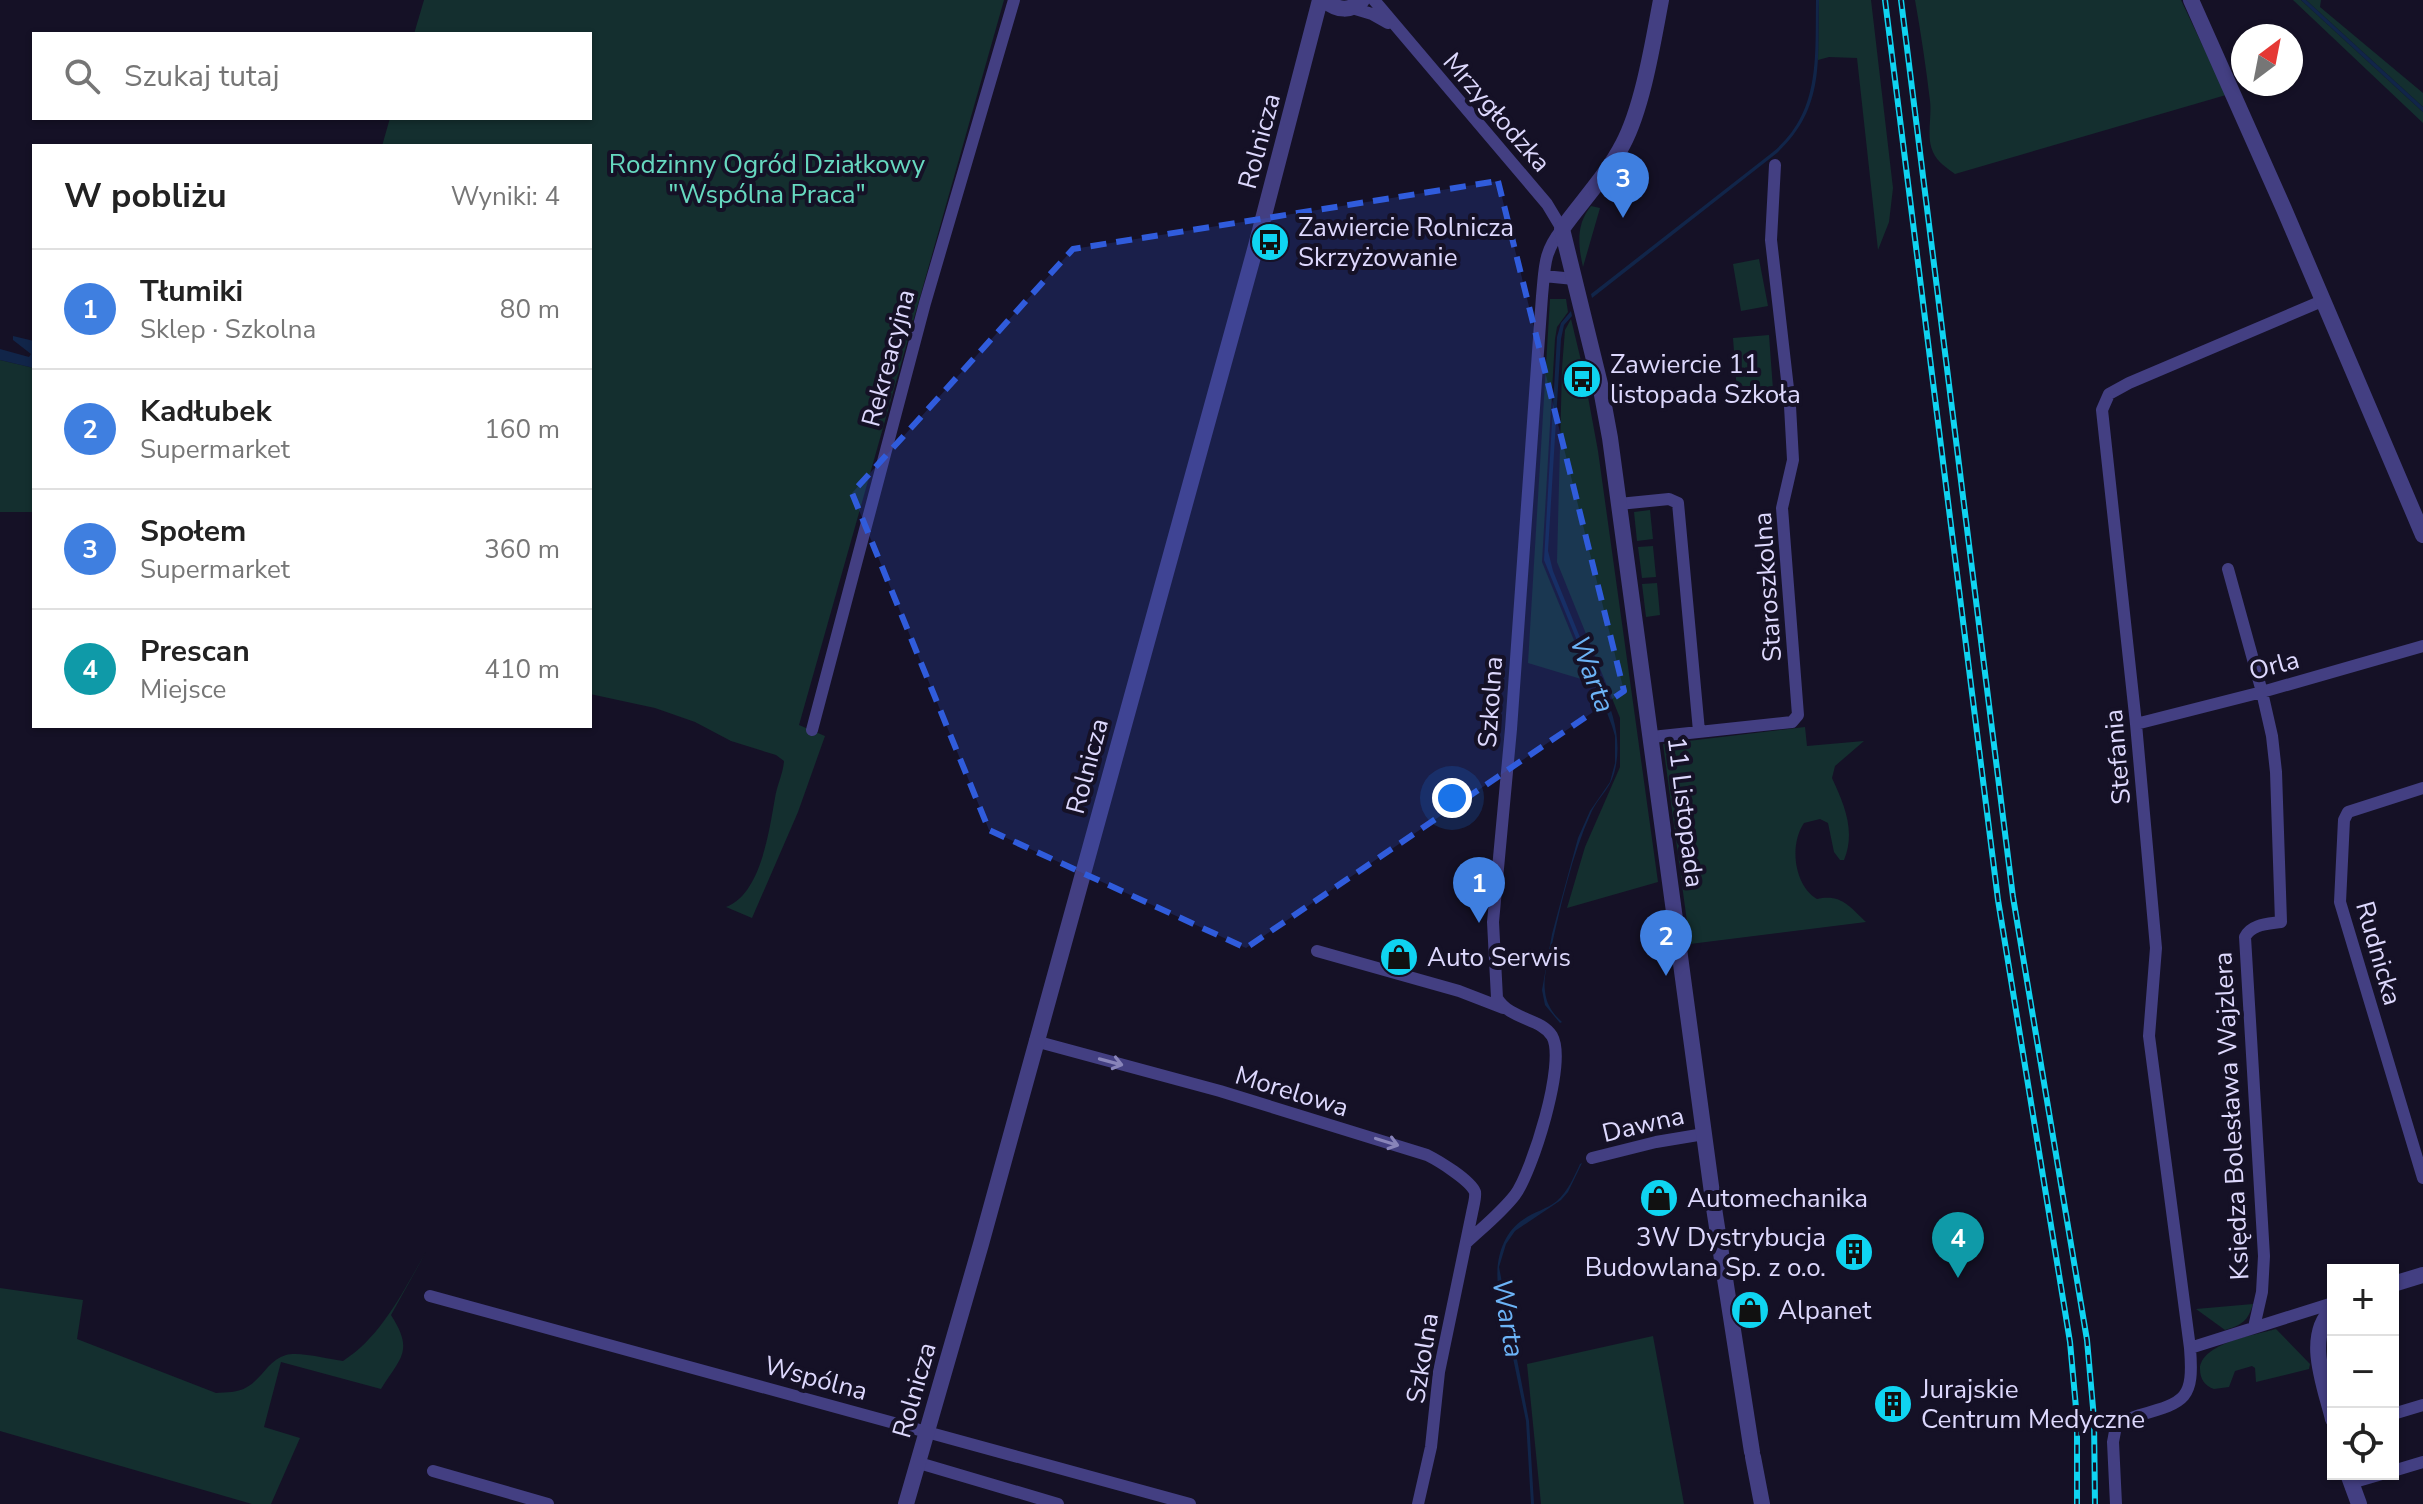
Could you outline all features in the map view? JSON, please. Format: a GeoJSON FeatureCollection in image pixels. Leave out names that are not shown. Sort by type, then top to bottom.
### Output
{"type":"FeatureCollection","features":[{"type":"Feature","properties":{"kind":"street","name":"Rekreacyjna"},"geometry":{"type":"LineString","coordinates":[[812,730],[925,303],[1014,0]]}},
{"type":"Feature","properties":{"kind":"street","name":"Mrzygłodzka"},"geometry":{"type":"LineString","coordinates":[[1374,0],[1541,196],[1562,229]]}},
{"type":"Feature","properties":{"kind":"street"},"geometry":{"type":"LineString","coordinates":[[1562,229],[1615,158],[1629,133],[1661,0]]}},
{"type":"Feature","properties":{"kind":"street"},"geometry":{"type":"LineString","coordinates":[[2191,0],[2423,535]]}},
{"type":"Feature","properties":{"kind":"street","name":"Mrzygłodzka"},"geometry":{"type":"LineString","coordinates":[[1339,3],[1372,14],[1394,26]]}},
{"type":"Feature","properties":{"kind":"street","name":"Rolnicza"},"geometry":{"type":"LineString","coordinates":[[906,1504],[1311,39],[1339,3]]}},
{"type":"Feature","properties":{"kind":"street","name":"Staroszkolna"},"geometry":{"type":"LineString","coordinates":[[1652,737],[1792,722],[1798,715],[1782,508],[1793,460],[1771,240],[1775,165]]}},
{"type":"Feature","properties":{"kind":"street","name":"Szkolna"},"geometry":{"type":"LineString","coordinates":[[1503,1008],[1497,998],[1493,922],[1511,729],[1544,276],[1548,250],[1562,229]]}},
{"type":"Feature","properties":{"kind":"street","name":"11 Listopada"},"geometry":{"type":"LineString","coordinates":[[1562,229],[1610,438],[1704,1134],[1762,1504]]}},
{"type":"Feature","properties":{"kind":"street"},"geometry":{"type":"LineString","coordinates":[[1544,276],[1576,286]]}},
{"type":"Feature","properties":{"kind":"street","name":"Stefania"},"geometry":{"type":"LineString","coordinates":[[2190,1348],[2149,1036],[2156,948],[2136,724],[2101,416],[2109,394],[2129,383],[2322,301]]}},
{"type":"Feature","properties":{"kind":"street"},"geometry":{"type":"LineString","coordinates":[[1619,504],[1669,499],[1678,503],[1699,731]]}},
{"type":"Feature","properties":{"kind":"street","name":"Księdza Bolesława Wajzlera"},"geometry":{"type":"LineString","coordinates":[[2228,569],[2262,692],[2275,759],[2281,922],[2250,929],[2245,937],[2264,1256],[2262,1292],[2254,1327]]}},
{"type":"Feature","properties":{"kind":"street","name":"Orla"},"geometry":{"type":"LineString","coordinates":[[2136,724],[2423,646]]}},
{"type":"Feature","properties":{"kind":"street","name":"Rudnicka"},"geometry":{"type":"LineString","coordinates":[[2423,788],[2348,812],[2344,820],[2340,902],[2423,1178]]}},
{"type":"Feature","properties":{"kind":"street"},"geometry":{"type":"LineString","coordinates":[[1317,951],[1459,991],[1540,1026],[1553,1038],[1556,1052],[1554,1080],[1528,1173],[1515,1195],[1466,1243]]}},
{"type":"Feature","properties":{"kind":"street","name":"Morelowa"},"geometry":{"type":"LineString","coordinates":[[1035,1041],[1220,1091],[1427,1155],[1443,1164],[1474,1191],[1466,1243]]}},
{"type":"Feature","properties":{"kind":"street","name":"Dawna"},"geometry":{"type":"LineString","coordinates":[[1592,1158],[1704,1134]]}},
{"type":"Feature","properties":{"kind":"street","name":"Szkolna"},"geometry":{"type":"LineString","coordinates":[[1418,1504],[1431,1447],[1439,1372],[1466,1243]]}},
{"type":"Feature","properties":{"kind":"street"},"geometry":{"type":"LineString","coordinates":[[2399,1282],[2423,1275]]}},
{"type":"Feature","properties":{"kind":"street","name":"Wspólna"},"geometry":{"type":"LineString","coordinates":[[430,1296],[1190,1504]]}},
{"type":"Feature","properties":{"kind":"street"},"geometry":{"type":"LineString","coordinates":[[2116,1504],[2113,1442],[2116,1426],[2124,1420],[2172,1406],[2181,1399],[2191,1381],[2190,1348],[2327,1308]]}},
{"type":"Feature","properties":{"kind":"street"},"geometry":{"type":"LineString","coordinates":[[2327,1315],[2323,1321],[2319,1348],[2331,1408]]}},
{"type":"Feature","properties":{"kind":"street"},"geometry":{"type":"LineString","coordinates":[[2399,1412],[2423,1405]]}},
{"type":"Feature","properties":{"kind":"street"},"geometry":{"type":"LineString","coordinates":[[2399,1469],[2423,1462]]}},
{"type":"Feature","properties":{"kind":"street"},"geometry":{"type":"LineString","coordinates":[[919,1463],[1058,1504]]}},
{"type":"Feature","properties":{"kind":"street"},"geometry":{"type":"LineString","coordinates":[[433,1471],[548,1504]]}},
{"type":"Feature","properties":{"kind":"street"},"geometry":{"type":"LineString","coordinates":[[2351,1480],[2359,1504]]}},
{"type":"Feature","properties":{"kind":"highlighted area"},"geometry":{"type":"Polygon","coordinates":[[[1498,181],[1624,691],[1246,948],[989,830],[852,493],[1073,249],[1498,181]]]}},
{"type":"Feature","properties":{"kind":"green space","name":"Rodzinny Ogród Działkowy \"Wspólna Praca\""},"geometry":{"type":"Polygon","coordinates":[[[424,0],[1004,0],[799,725],[825,736],[798,812],[752,918],[726,907],[738,900],[755,876],[766,844],[784,761],[776,755],[731,741],[695,722],[655,708],[592,694],[592,144],[383,144],[389,120],[592,120],[592,32],[415,32],[424,0]]]}},
{"type":"Feature","properties":{"kind":"green space"},"geometry":{"type":"Polygon","coordinates":[[[1819,0],[1871,0],[1893,188],[1889,222],[1878,250],[1857,58],[1829,57],[1818,60],[1819,0]]]}},
{"type":"Feature","properties":{"kind":"green space"},"geometry":{"type":"Polygon","coordinates":[[[1915,0],[2181,0],[2226,95],[1955,174],[1937,159],[1931,146],[1930,101],[1915,0]]]}},
{"type":"Feature","properties":{"kind":"green space"},"geometry":{"type":"Polygon","coordinates":[[[2293,0],[2301,0],[2423,112],[2423,123],[2293,0]]]}},
{"type":"Feature","properties":{"kind":"green space"},"geometry":{"type":"Polygon","coordinates":[[[2306,0],[2321,0],[2320,7],[2423,93],[2423,107],[2306,0]]]}},
{"type":"Feature","properties":{"kind":"green space"},"geometry":{"type":"Polygon","coordinates":[[[1591,206],[1600,208],[1583,267],[1580,235],[1583,220],[1591,206]]]}},
{"type":"Feature","properties":{"kind":"green space"},"geometry":{"type":"Polygon","coordinates":[[[1759,259],[1768,306],[1741,311],[1733,264],[1759,259]]]}},
{"type":"Feature","properties":{"kind":"green space"},"geometry":{"type":"Polygon","coordinates":[[[1550,299],[1566,299],[1568,312],[1557,327],[1555,339],[1542,562],[1591,682],[1528,663],[1550,299]]]}},
{"type":"Feature","properties":{"kind":"green space"},"geometry":{"type":"Polygon","coordinates":[[[1571,319],[1583,369],[1578,371],[1581,387],[1586,386],[1598,451],[1658,882],[1567,908],[1585,847],[1620,767],[1620,718],[1557,562],[1562,368],[1565,330],[1571,319]]]}},
{"type":"Feature","properties":{"kind":"green space"},"geometry":{"type":"Polygon","coordinates":[[[1769,335],[1774,403],[1738,406],[1733,338],[1769,335]]]}},
{"type":"Feature","properties":{"kind":"green space"},"geometry":{"type":"Polygon","coordinates":[[[0,360],[32,368],[32,512],[0,512],[0,360]]]}},
{"type":"Feature","properties":{"kind":"green space"},"geometry":{"type":"Polygon","coordinates":[[[1650,510],[1653,539],[1637,541],[1634,512],[1650,510]]]}},
{"type":"Feature","properties":{"kind":"green space"},"geometry":{"type":"Polygon","coordinates":[[[1653,546],[1656,577],[1642,578],[1638,547],[1653,546]]]}},
{"type":"Feature","properties":{"kind":"green space"},"geometry":{"type":"Polygon","coordinates":[[[1657,583],[1660,615],[1646,617],[1642,584],[1657,583]]]}},
{"type":"Feature","properties":{"kind":"green space"},"geometry":{"type":"Polygon","coordinates":[[[1805,727],[1807,746],[1864,741],[1835,766],[1832,778],[1849,828],[1844,860],[1840,860],[1834,852],[1828,823],[1820,819],[1804,823],[1795,853],[1799,875],[1809,893],[1817,899],[1839,900],[1866,922],[1690,944],[1663,744],[1805,727]]]}},
{"type":"Feature","properties":{"kind":"green space"},"geometry":{"type":"Polygon","coordinates":[[[426,1252],[391,1315],[402,1337],[402,1354],[381,1389],[281,1362],[264,1427],[300,1438],[271,1504],[252,1504],[0,1431],[0,1288],[83,1300],[77,1339],[216,1393],[228,1392],[247,1387],[286,1355],[343,1361],[380,1326],[426,1252]]]}},
{"type":"Feature","properties":{"kind":"green space"},"geometry":{"type":"Polygon","coordinates":[[[2253,1304],[2244,1322],[2225,1330],[2196,1309],[2253,1304]]]}},
{"type":"Feature","properties":{"kind":"green space"},"geometry":{"type":"Polygon","coordinates":[[[2276,1329],[2310,1364],[2309,1369],[2256,1382],[2255,1368],[2252,1366],[2235,1371],[2229,1387],[2214,1389],[2204,1382],[2200,1369],[2209,1353],[2243,1337],[2276,1329]]]}},
{"type":"Feature","properties":{"kind":"green space"},"geometry":{"type":"Polygon","coordinates":[[[1653,1336],[1684,1504],[1541,1504],[1527,1364],[1653,1336]]]}},
{"type":"Feature","properties":{"kind":"water"},"geometry":{"type":"Polygon","coordinates":[[[1816,0],[1819,0],[1816,82],[1804,118],[1793,136],[1777,153],[1592,298],[1591,294],[1773,152],[1789,136],[1800,119],[1812,82],[1816,0]]]}},
{"type":"Feature","properties":{"kind":"water"},"geometry":{"type":"Polygon","coordinates":[[[2301,0],[2306,0],[2423,107],[2423,112],[2301,0]]]}},
{"type":"Feature","properties":{"kind":"water","name":"Warta"},"geometry":{"type":"Polygon","coordinates":[[[1571,311],[1572,316],[1564,325],[1561,339],[1548,551],[1588,657],[1596,664],[1594,669],[1600,685],[1596,687],[1544,560],[1557,337],[1561,323],[1571,311]]]}},
{"type":"Feature","properties":{"kind":"water"},"geometry":{"type":"Polygon","coordinates":[[[13,336],[32,341],[32,368],[0,360],[0,349],[29,357],[31,354],[13,340],[13,336]]]}},
{"type":"Feature","properties":{"kind":"water"},"geometry":{"type":"Polygon","coordinates":[[[1602,688],[1615,725],[1616,765],[1612,780],[1591,813],[1578,846],[1547,964],[1546,996],[1560,1023],[1545,1005],[1542,990],[1552,934],[1578,838],[1590,811],[1610,782],[1615,763],[1615,736],[1598,689],[1602,688]]]}},
{"type":"Feature","properties":{"kind":"water"},"geometry":{"type":"Polygon","coordinates":[[[1582,1163],[1561,1200],[1515,1231],[1506,1244],[1499,1267],[1529,1421],[1534,1504],[1531,1504],[1526,1421],[1498,1285],[1498,1267],[1510,1232],[1524,1219],[1557,1201],[1582,1163]]]}},
{"type":"Feature","properties":{"kind":"railway"},"geometry":{"type":"LineString","coordinates":[[1885,0],[1998,900],[2070,1342],[2077,1419],[2077,1504]]}},
{"type":"Feature","properties":{"kind":"railway"},"geometry":{"type":"LineString","coordinates":[[1901,0],[2013,897],[2087,1340],[2094,1419],[2095,1504]]}},
{"type":"Feature","properties":{"kind":"place","name":"Społem"},"geometry":{"type":"Point","coordinates":[1623,218]}},
{"type":"Feature","properties":{"kind":"place","name":"Zawiercie Rolnicza Skrzyżowanie"},"geometry":{"type":"Point","coordinates":[1270,242]}},
{"type":"Feature","properties":{"kind":"place","name":"Zawiercie 11 listopada Szkoła"},"geometry":{"type":"Point","coordinates":[1582,379]}},
{"type":"Feature","properties":{"kind":"place","name":"Tłumiki"},"geometry":{"type":"Point","coordinates":[1479,923]}},
{"type":"Feature","properties":{"kind":"place","name":"Auto Serwis"},"geometry":{"type":"Point","coordinates":[1399,957]}},
{"type":"Feature","properties":{"kind":"place","name":"Kadłubek"},"geometry":{"type":"Point","coordinates":[1666,976]}},
{"type":"Feature","properties":{"kind":"place","name":"Automechanika"},"geometry":{"type":"Point","coordinates":[1659,1198]}},
{"type":"Feature","properties":{"kind":"place","name":"3W Dystrybucja Budowlana Sp. z o.o."},"geometry":{"type":"Point","coordinates":[1854,1252]}},
{"type":"Feature","properties":{"kind":"place","name":"Prescan"},"geometry":{"type":"Point","coordinates":[1958,1278]}},
{"type":"Feature","properties":{"kind":"place","name":"Alpanet"},"geometry":{"type":"Point","coordinates":[1750,1310]}},
{"type":"Feature","properties":{"kind":"place","name":"Jurajskie Centrum Medyczne"},"geometry":{"type":"Point","coordinates":[1893,1404]}}]}
